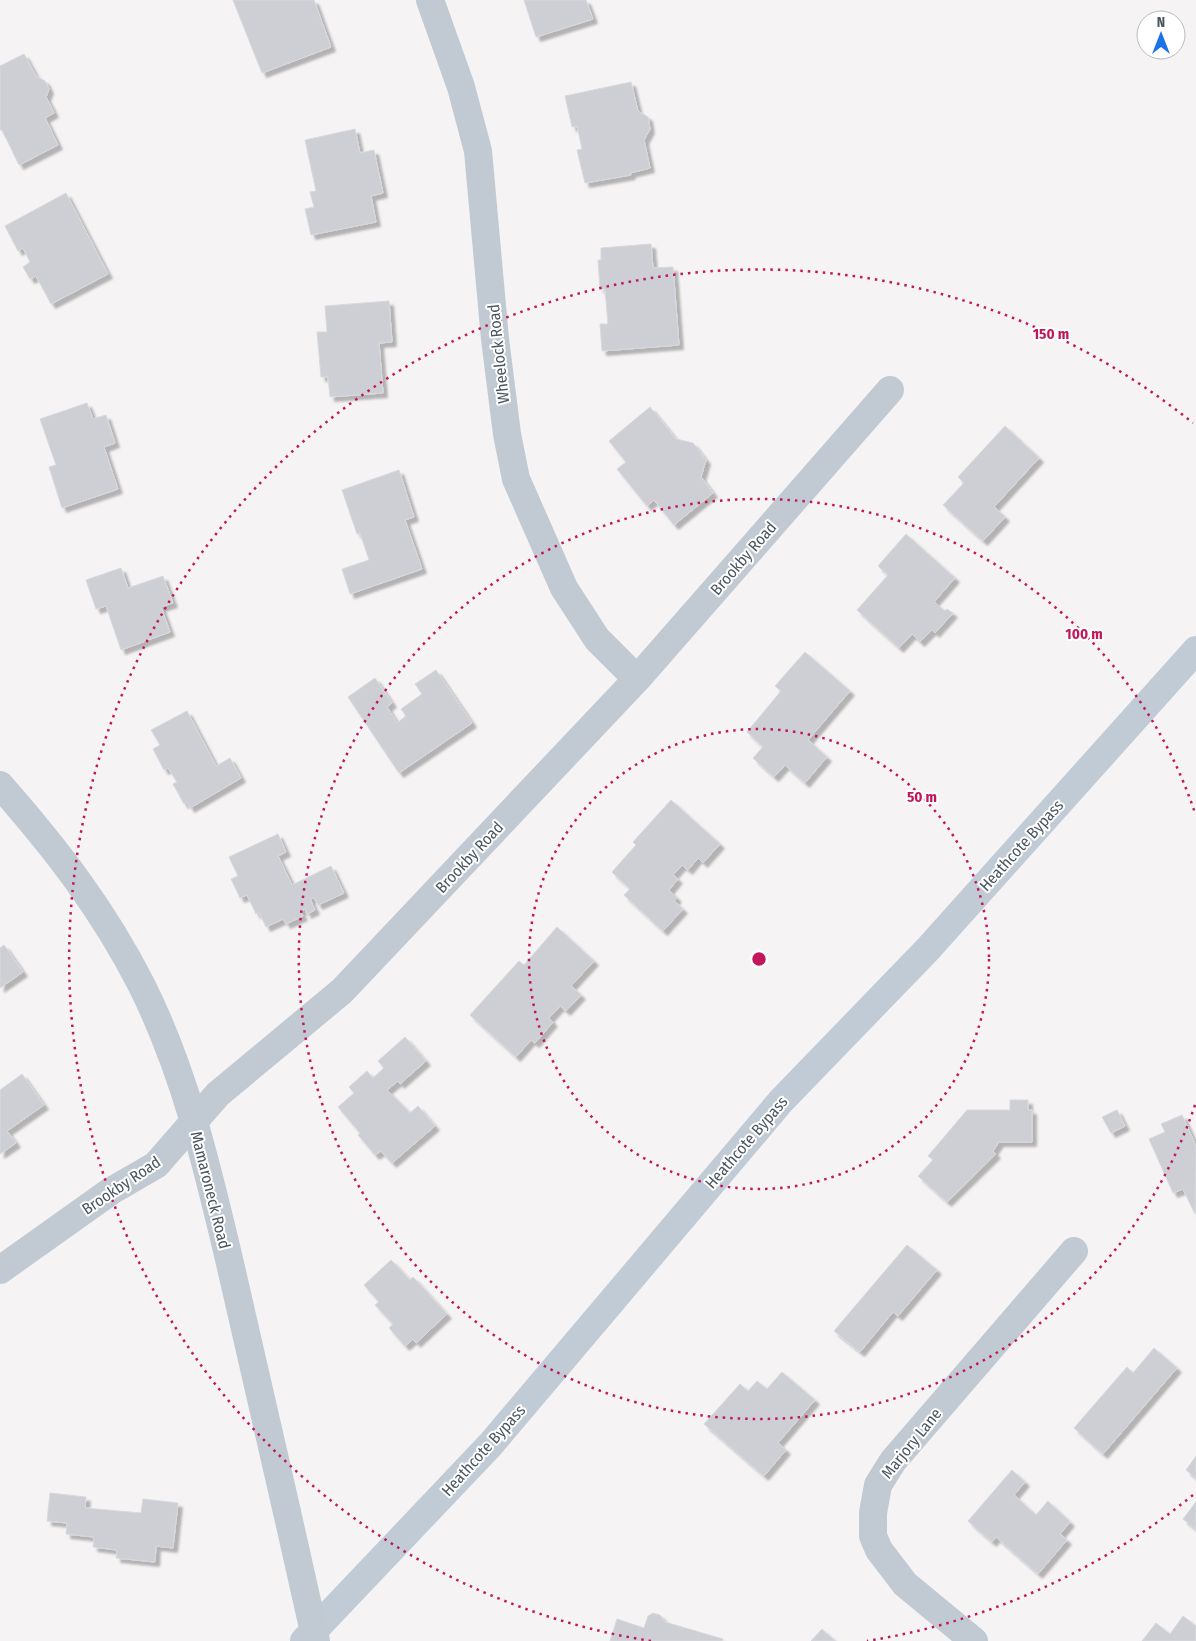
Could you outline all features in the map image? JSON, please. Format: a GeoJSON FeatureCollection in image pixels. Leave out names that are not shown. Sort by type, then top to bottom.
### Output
{"type":"FeatureCollection","features":[{"type":"Feature","properties":{"kind":"main road","name":"Heathcote Bypass"},"geometry":{"type":"LineString","coordinates":[[304,1641],[491,1444],[781,1100],[928,949],[1196,650]]}},
{"type":"Feature","properties":{"kind":"street","name":"Wheelock Road"},"geometry":{"type":"LineString","coordinates":[[430,0],[461,87],[478,151],[495,339],[507,434],[516,479],[564,588],[597,639],[638,679]]}},
{"type":"Feature","properties":{"kind":"street","name":"Brookby Road"},"geometry":{"type":"LineString","coordinates":[[0,1270],[111,1191],[156,1165],[218,1094],[342,991],[638,679],[890,390]]}},
{"type":"Feature","properties":{"kind":"street","name":"Mamaroneck Road"},"geometry":{"type":"LineString","coordinates":[[0,785],[78,877],[113,934],[142,987],[174,1060],[206,1160],[316,1641]]}},
{"type":"Feature","properties":{"kind":"street","name":"Marjory Lane"},"geometry":{"type":"LineString","coordinates":[[974,1641],[905,1584],[878,1550],[873,1536],[873,1513],[878,1484],[893,1461],[1074,1251]]}},
{"type":"Feature","properties":{"kind":"building"},"geometry":{"type":"Polygon","coordinates":[[[233,0],[314,0],[331,47],[262,73],[233,0]]]}},
{"type":"Feature","properties":{"kind":"building"},"geometry":{"type":"Polygon","coordinates":[[[524,0],[586,0],[593,19],[536,37],[524,0]]]}},
{"type":"Feature","properties":{"kind":"building"},"geometry":{"type":"Polygon","coordinates":[[[24,54],[36,76],[45,81],[49,89],[46,97],[54,113],[45,118],[58,145],[19,165],[2,130],[0,130],[0,66],[24,54]]]}},
{"type":"Feature","properties":{"kind":"building"},"geometry":{"type":"Polygon","coordinates":[[[631,82],[638,111],[648,117],[650,129],[644,140],[650,168],[630,173],[631,175],[585,183],[577,150],[582,149],[577,126],[572,127],[565,96],[631,82]]]}},
{"type":"Feature","properties":{"kind":"building"},"geometry":{"type":"Polygon","coordinates":[[[355,129],[360,153],[374,150],[383,193],[371,196],[376,222],[311,235],[305,209],[314,207],[310,192],[316,191],[305,140],[355,129]]]}},
{"type":"Feature","properties":{"kind":"building"},"geometry":{"type":"Polygon","coordinates":[[[66,193],[108,274],[51,304],[36,276],[30,279],[23,267],[30,262],[23,248],[18,251],[5,226],[66,193]]]}},
{"type":"Feature","properties":{"kind":"building"},"geometry":{"type":"Polygon","coordinates":[[[651,244],[653,268],[673,267],[679,345],[602,351],[600,324],[608,324],[605,289],[600,289],[598,260],[601,260],[601,248],[651,244]]]}},
{"type":"Feature","properties":{"kind":"building"},"geometry":{"type":"Polygon","coordinates":[[[389,301],[392,342],[379,343],[383,393],[330,397],[328,377],[321,377],[317,332],[327,332],[325,306],[389,301]]]}},
{"type":"Feature","properties":{"kind":"building"},"geometry":{"type":"Polygon","coordinates":[[[87,403],[93,419],[106,415],[115,443],[104,447],[118,489],[62,508],[49,467],[56,465],[40,419],[87,403]]]}},
{"type":"Feature","properties":{"kind":"building"},"geometry":{"type":"Polygon","coordinates":[[[650,407],[676,439],[693,443],[706,460],[701,477],[713,493],[674,525],[654,500],[647,506],[617,469],[626,462],[609,441],[650,407]]]}},
{"type":"Feature","properties":{"kind":"building"},"geometry":{"type":"Polygon","coordinates":[[[1005,426],[1039,458],[994,507],[1005,517],[983,541],[943,505],[964,483],[958,477],[1005,426]]]}},
{"type":"Feature","properties":{"kind":"building"},"geometry":{"type":"Polygon","coordinates":[[[399,470],[414,517],[405,520],[422,569],[350,594],[342,569],[369,560],[360,533],[357,534],[342,490],[399,470]]]}},
{"type":"Feature","properties":{"kind":"building"},"geometry":{"type":"Polygon","coordinates":[[[906,534],[955,578],[934,602],[945,611],[947,609],[953,613],[935,633],[932,630],[920,642],[912,634],[899,648],[857,610],[888,575],[878,566],[906,534]]]}},
{"type":"Feature","properties":{"kind":"building"},"geometry":{"type":"Polygon","coordinates":[[[121,568],[128,588],[163,576],[173,603],[161,607],[170,632],[121,650],[106,606],[96,609],[86,580],[121,568]]]}},
{"type":"Feature","properties":{"kind":"building"},"geometry":{"type":"Polygon","coordinates":[[[805,652],[850,691],[808,740],[827,757],[805,783],[785,765],[774,777],[753,758],[763,747],[747,732],[781,691],[775,686],[805,652]]]}},
{"type":"Feature","properties":{"kind":"building"},"geometry":{"type":"Polygon","coordinates":[[[436,670],[472,723],[399,773],[348,697],[375,678],[392,703],[387,707],[397,723],[406,716],[401,709],[422,694],[415,684],[436,670]]]}},
{"type":"Feature","properties":{"kind":"building"},"geometry":{"type":"Polygon","coordinates":[[[187,711],[216,766],[230,758],[241,778],[190,808],[187,802],[184,804],[173,784],[177,782],[168,768],[164,770],[153,749],[160,745],[151,730],[187,711]]]}},
{"type":"Feature","properties":{"kind":"building"},"geometry":{"type":"Polygon","coordinates":[[[671,800],[720,844],[703,863],[698,858],[688,870],[682,865],[673,875],[678,879],[669,890],[677,898],[674,901],[683,909],[663,931],[624,895],[630,889],[612,872],[636,845],[633,842],[671,800]]]}},
{"type":"Feature","properties":{"kind":"building"},"geometry":{"type":"Polygon","coordinates":[[[278,834],[286,852],[278,856],[292,885],[331,866],[344,893],[318,905],[314,898],[310,899],[315,910],[307,914],[305,909],[300,911],[303,916],[286,924],[283,919],[266,927],[259,912],[256,914],[247,895],[240,898],[231,879],[238,876],[229,857],[278,834]]]}},
{"type":"Feature","properties":{"kind":"building"},"geometry":{"type":"Polygon","coordinates":[[[557,927],[594,961],[571,986],[581,995],[566,1011],[560,1006],[549,1018],[553,1022],[535,1043],[531,1040],[516,1057],[470,1015],[519,961],[524,965],[557,927]]]}},
{"type":"Feature","properties":{"kind":"building"},"geometry":{"type":"Polygon","coordinates":[[[4,945],[23,972],[0,988],[0,948],[4,945]]]}},
{"type":"Feature","properties":{"kind":"building"},"geometry":{"type":"Polygon","coordinates":[[[405,1037],[426,1061],[400,1084],[398,1081],[387,1090],[410,1113],[418,1106],[435,1126],[392,1163],[381,1151],[375,1155],[358,1135],[360,1133],[338,1107],[354,1093],[349,1087],[367,1071],[373,1078],[384,1068],[378,1061],[405,1037]]]}},
{"type":"Feature","properties":{"kind":"building"},"geometry":{"type":"Polygon","coordinates":[[[22,1074],[44,1105],[7,1131],[16,1143],[0,1154],[0,1090],[22,1074]]]}},
{"type":"Feature","properties":{"kind":"building"},"geometry":{"type":"Polygon","coordinates":[[[1010,1100],[1028,1100],[1028,1110],[1032,1110],[1032,1142],[999,1142],[993,1151],[996,1154],[947,1202],[918,1176],[933,1160],[928,1156],[967,1110],[1010,1110],[1010,1100]]]}},
{"type":"Feature","properties":{"kind":"building"},"geometry":{"type":"Polygon","coordinates":[[[1117,1110],[1125,1126],[1111,1133],[1102,1117],[1117,1110]]]}},
{"type":"Feature","properties":{"kind":"building"},"geometry":{"type":"Polygon","coordinates":[[[1182,1115],[1196,1146],[1195,1214],[1183,1189],[1173,1193],[1149,1139],[1165,1132],[1161,1124],[1182,1115]]]}},
{"type":"Feature","properties":{"kind":"building"},"geometry":{"type":"Polygon","coordinates":[[[907,1245],[937,1270],[898,1316],[893,1312],[860,1352],[834,1331],[907,1245]]]}},
{"type":"Feature","properties":{"kind":"building"},"geometry":{"type":"Polygon","coordinates":[[[391,1260],[410,1280],[413,1277],[447,1314],[416,1343],[413,1339],[405,1346],[389,1328],[393,1324],[375,1305],[379,1302],[364,1285],[391,1260]]]}},
{"type":"Feature","properties":{"kind":"building"},"geometry":{"type":"Polygon","coordinates":[[[1154,1348],[1177,1368],[1103,1454],[1074,1428],[1127,1367],[1133,1373],[1154,1348]]]}},
{"type":"Feature","properties":{"kind":"building"},"geometry":{"type":"Polygon","coordinates":[[[782,1372],[815,1400],[778,1443],[786,1450],[764,1476],[704,1424],[740,1384],[748,1391],[757,1381],[767,1389],[782,1372]]]}},
{"type":"Feature","properties":{"kind":"building"},"geometry":{"type":"Polygon","coordinates":[[[1196,1456],[1196,1478],[1186,1470],[1196,1456]]]}},
{"type":"Feature","properties":{"kind":"building"},"geometry":{"type":"Polygon","coordinates":[[[1012,1470],[1025,1482],[1014,1495],[1036,1515],[1048,1501],[1070,1522],[1060,1534],[1067,1540],[1038,1574],[996,1537],[992,1542],[968,1521],[1012,1470]]]}},
{"type":"Feature","properties":{"kind":"building"},"geometry":{"type":"Polygon","coordinates":[[[50,1493],[86,1497],[85,1508],[141,1513],[143,1499],[178,1503],[173,1548],[156,1546],[155,1562],[116,1558],[117,1550],[93,1547],[94,1537],[66,1534],[67,1523],[47,1521],[50,1493]]]}},
{"type":"Feature","properties":{"kind":"building"},"geometry":{"type":"Polygon","coordinates":[[[1196,1502],[1196,1529],[1183,1519],[1196,1502]]]}},
{"type":"Feature","properties":{"kind":"building"},"geometry":{"type":"Polygon","coordinates":[[[653,1613],[660,1615],[665,1622],[723,1639],[722,1641],[610,1641],[617,1619],[644,1628],[648,1616],[653,1613]]]}},
{"type":"Feature","properties":{"kind":"building"},"geometry":{"type":"Polygon","coordinates":[[[1183,1616],[1196,1626],[1196,1641],[1142,1641],[1156,1623],[1170,1634],[1183,1616]]]}},
{"type":"Feature","properties":{"kind":"building"},"geometry":{"type":"Polygon","coordinates":[[[822,1629],[835,1641],[811,1641],[822,1629]]]}}]}
